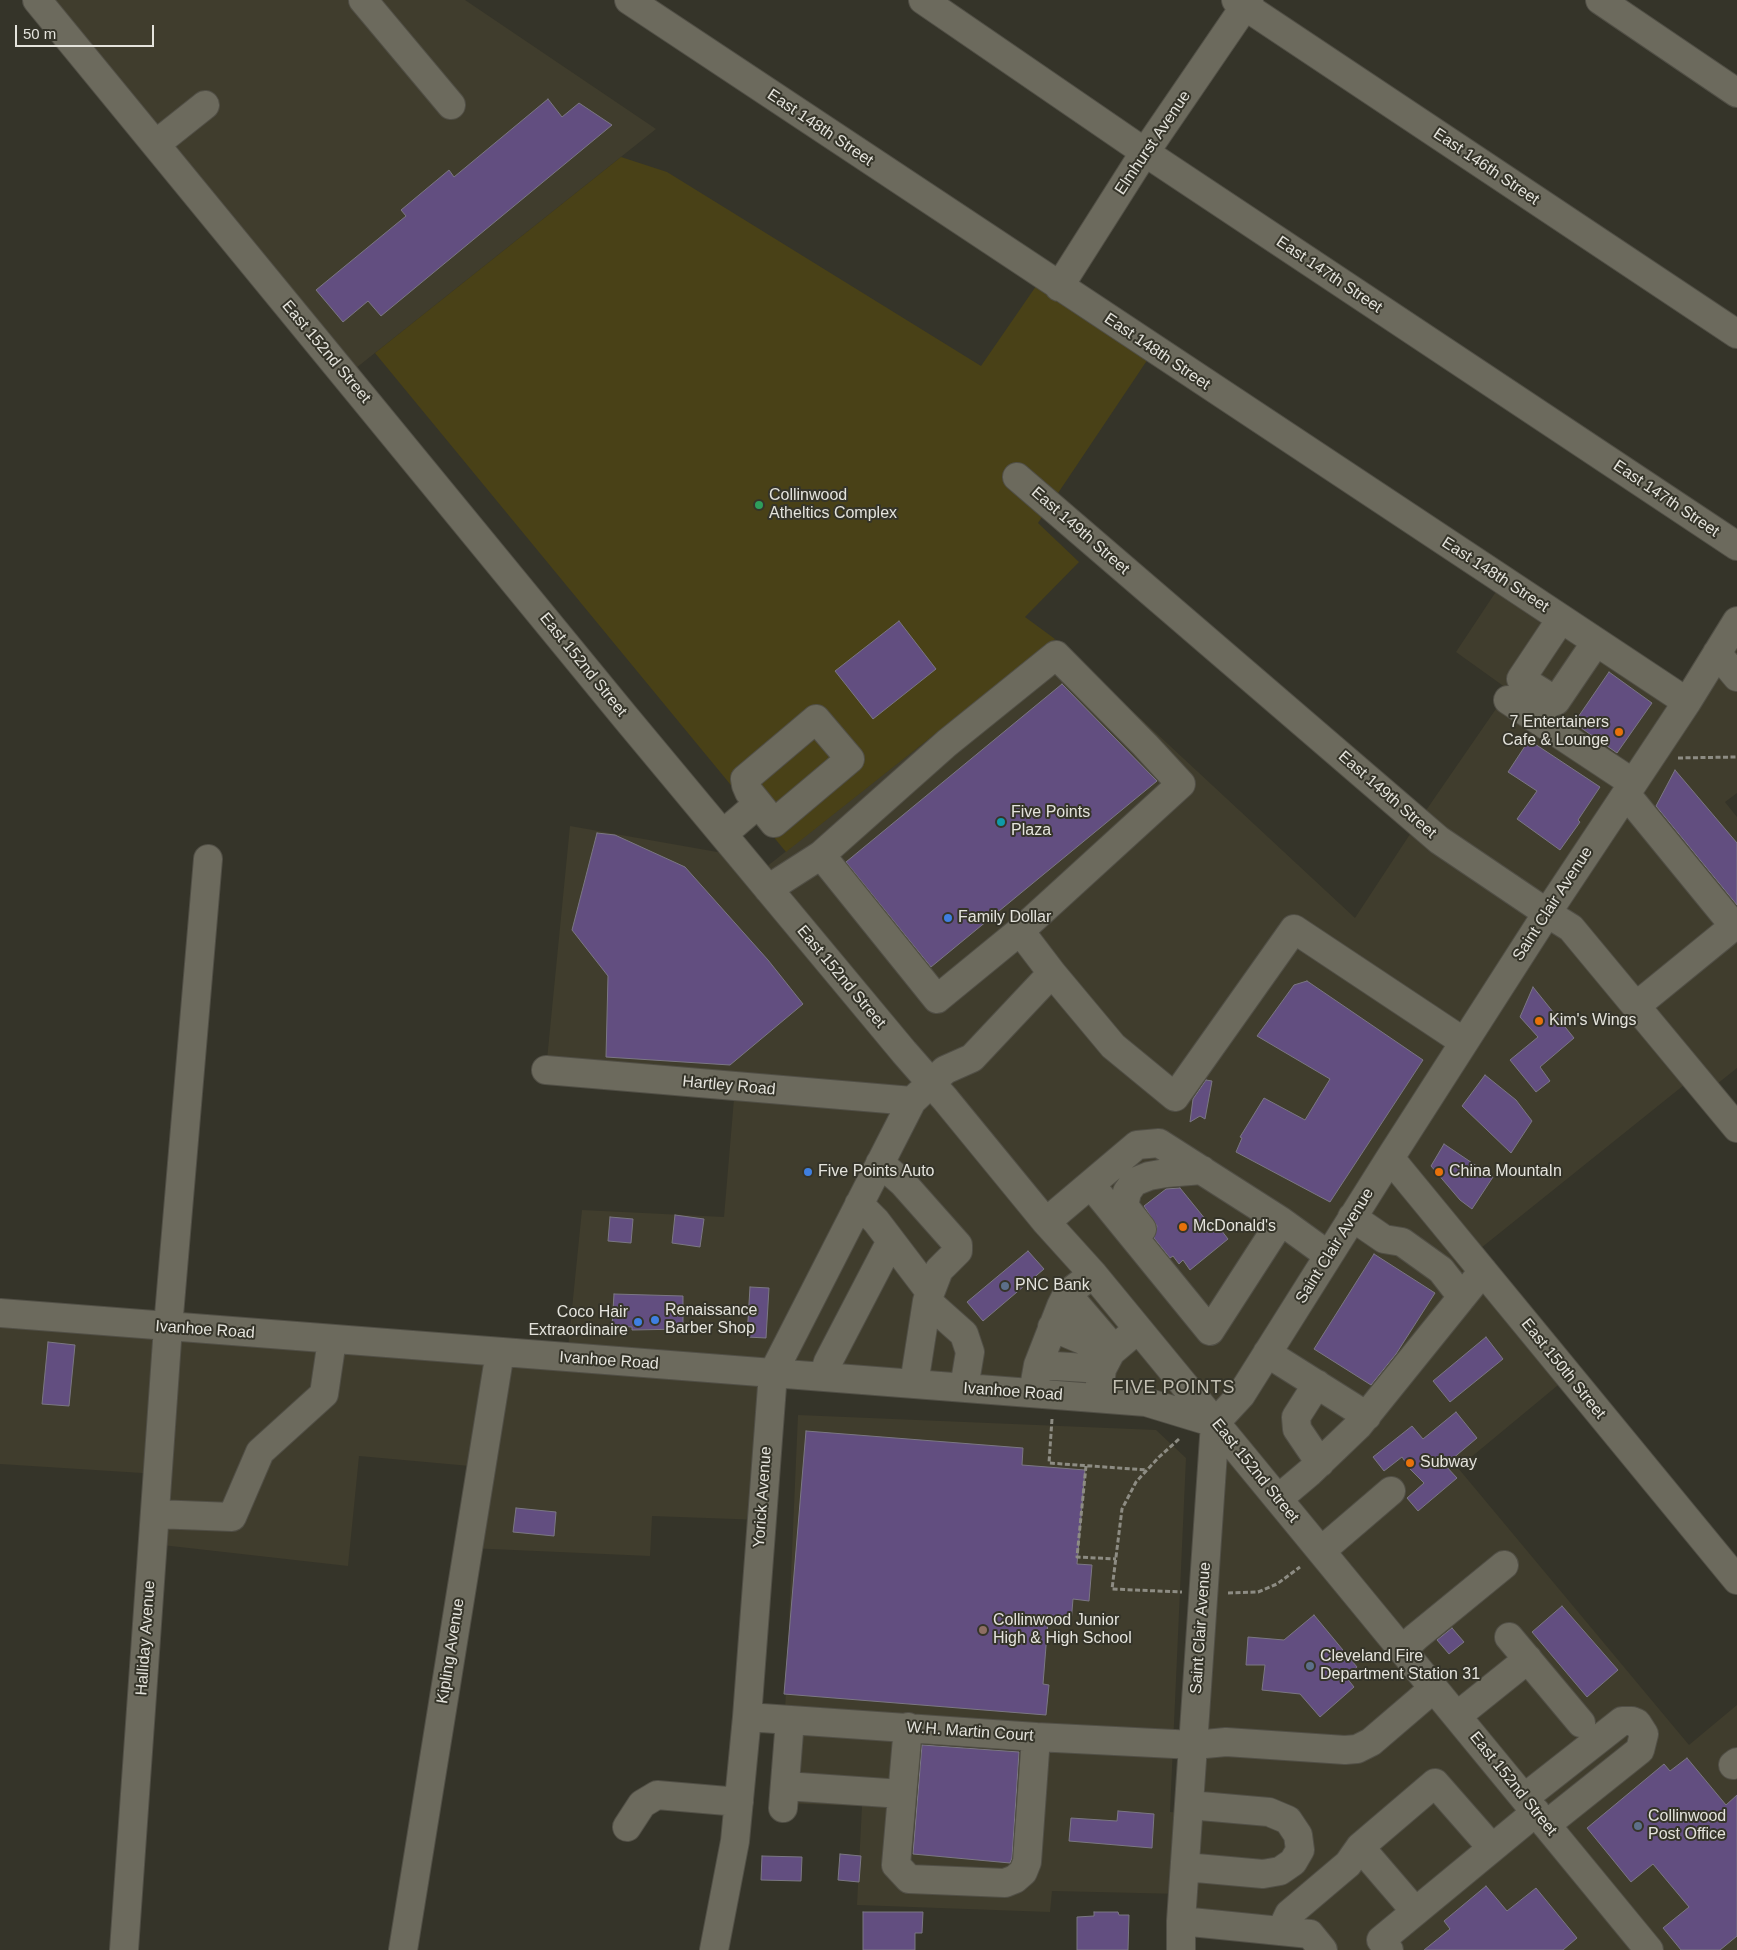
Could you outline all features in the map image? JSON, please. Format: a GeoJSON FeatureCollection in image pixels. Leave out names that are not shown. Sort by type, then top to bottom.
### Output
{"type":"FeatureCollection","features":[{"type":"Feature","properties":{"kind":"street","name":"East 152nd Street"},"geometry":{"type":"LineString","coordinates":[[39,0],[768,889],[921,1091],[1093,1274],[1278,1499],[1311,1559],[1402,1650],[1650,1950]]}},
{"type":"Feature","properties":{"kind":"street"},"geometry":{"type":"LineString","coordinates":[[363,0],[451,105]]}},
{"type":"Feature","properties":{"kind":"street","name":"East 148th Street"},"geometry":{"type":"LineString","coordinates":[[628,0],[1687,702]]}},
{"type":"Feature","properties":{"kind":"street","name":"East 147th Street"},"geometry":{"type":"LineString","coordinates":[[923,0],[1146,153],[1737,546]]}},
{"type":"Feature","properties":{"kind":"street"},"geometry":{"type":"LineString","coordinates":[[1600,0],[1737,93]]}},
{"type":"Feature","properties":{"kind":"street","name":"Elmhurst Avenue"},"geometry":{"type":"LineString","coordinates":[[1059,287],[1243,2]]}},
{"type":"Feature","properties":{"kind":"street","name":"East 146th Street"},"geometry":{"type":"LineString","coordinates":[[1243,2],[1737,334]]}},
{"type":"Feature","properties":{"kind":"street"},"geometry":{"type":"LineString","coordinates":[[156,144],[205,105]]}},
{"type":"Feature","properties":{"kind":"street","name":"East 149th Street"},"geometry":{"type":"LineString","coordinates":[[1017,477],[1440,840],[1571,928],[1737,1128]]}},
{"type":"Feature","properties":{"kind":"street"},"geometry":{"type":"LineString","coordinates":[[1560,619],[1521,679],[1549,712],[1629,788],[1734,926],[1636,1006]]}},
{"type":"Feature","properties":{"kind":"street","name":"Saint Clair Avenue"},"geometry":{"type":"LineString","coordinates":[[1180,1950],[1215,1423],[1241,1395],[1546,913],[1687,702],[1737,621]]}},
{"type":"Feature","properties":{"kind":"street"},"geometry":{"type":"LineString","coordinates":[[1549,712],[1596,642]]}},
{"type":"Feature","properties":{"kind":"street"},"geometry":{"type":"LineString","coordinates":[[1717,653],[1737,677]]}},
{"type":"Feature","properties":{"kind":"street"},"geometry":{"type":"LineString","coordinates":[[768,889],[821,855],[947,743],[1056,655],[1181,784],[1020,931],[937,999],[821,855]]}},
{"type":"Feature","properties":{"kind":"street"},"geometry":{"type":"LineString","coordinates":[[1508,700],[1549,712]]}},
{"type":"Feature","properties":{"kind":"street"},"geometry":{"type":"LineString","coordinates":[[723,834],[758,804]]}},
{"type":"Feature","properties":{"kind":"street","name":"Halliday Avenue"},"geometry":{"type":"LineString","coordinates":[[124,1950],[168,1327],[208,859]]}},
{"type":"Feature","properties":{"kind":"street"},"geometry":{"type":"LineString","coordinates":[[1020,931],[1052,973],[1113,1046],[1175,1097],[1294,929],[1464,1042]]}},
{"type":"Feature","properties":{"kind":"street"},"geometry":{"type":"LineString","coordinates":[[921,1091],[944,1070],[972,1058],[1052,973]]}},
{"type":"Feature","properties":{"kind":"street","name":"Hartley Road"},"geometry":{"type":"LineString","coordinates":[[546,1070],[921,1091]]}},
{"type":"Feature","properties":{"kind":"street","name":"Yorick Avenue"},"geometry":{"type":"LineString","coordinates":[[714,1950],[735,1841],[739,1802],[773,1373],[880,1162],[921,1091]]}},
{"type":"Feature","properties":{"kind":"street"},"geometry":{"type":"LineString","coordinates":[[1046,1222],[1091,1186],[1137,1145],[1159,1143],[1281,1221],[1328,1256]]}},
{"type":"Feature","properties":{"kind":"street","name":"East 150th Street"},"geometry":{"type":"LineString","coordinates":[[1390,1158],[1737,1580]]}},
{"type":"Feature","properties":{"kind":"street"},"geometry":{"type":"LineString","coordinates":[[880,1162],[903,1183],[958,1245],[958,1251],[939,1270],[929,1297],[914,1384]]}},
{"type":"Feature","properties":{"kind":"street"},"geometry":{"type":"LineString","coordinates":[[1188,1304],[1188,1285],[1124,1206],[1127,1192],[1134,1182],[1192,1164]]}},
{"type":"Feature","properties":{"kind":"street"},"geometry":{"type":"LineString","coordinates":[[1091,1186],[1210,1331],[1281,1221]]}},
{"type":"Feature","properties":{"kind":"street"},"geometry":{"type":"LineString","coordinates":[[859,1204],[891,1240],[929,1297],[964,1334],[970,1352],[964,1388]]}},
{"type":"Feature","properties":{"kind":"street"},"geometry":{"type":"LineString","coordinates":[[1352,1217],[1384,1239],[1402,1242],[1441,1270],[1462,1297]]}},
{"type":"Feature","properties":{"kind":"street"},"geometry":{"type":"LineString","coordinates":[[823,1377],[828,1362],[891,1240]]}},
{"type":"Feature","properties":{"kind":"street"},"geometry":{"type":"LineString","coordinates":[[1278,1499],[1320,1463],[1367,1416],[1483,1271]]}},
{"type":"Feature","properties":{"kind":"street"},"geometry":{"type":"LineString","coordinates":[[1033,1393],[1038,1365],[1067,1294],[1093,1274]]}},
{"type":"Feature","properties":{"kind":"street"},"geometry":{"type":"LineString","coordinates":[[1067,1294],[1109,1357]]}},
{"type":"Feature","properties":{"kind":"street","name":"Ivanhoe Road"},"geometry":{"type":"LineString","coordinates":[[0,1313],[1146,1402],[1215,1423]]}},
{"type":"Feature","properties":{"kind":"street"},"geometry":{"type":"LineString","coordinates":[[1052,1327],[1109,1357]]}},
{"type":"Feature","properties":{"kind":"street"},"geometry":{"type":"LineString","coordinates":[[1098,1398],[1109,1357],[1138,1329]]}},
{"type":"Feature","properties":{"kind":"street"},"geometry":{"type":"LineString","coordinates":[[155,1514],[232,1518],[260,1452],[324,1394],[332,1340]]}},
{"type":"Feature","properties":{"kind":"street","name":"Kipling Avenue"},"geometry":{"type":"LineString","coordinates":[[403,1950],[500,1352]]}},
{"type":"Feature","properties":{"kind":"street"},"geometry":{"type":"LineString","coordinates":[[1267,1353],[1367,1416]]}},
{"type":"Feature","properties":{"kind":"street"},"geometry":{"type":"LineString","coordinates":[[1038,1365],[1109,1357]]}},
{"type":"Feature","properties":{"kind":"street"},"geometry":{"type":"LineString","coordinates":[[1317,1384],[1296,1417],[1297,1430],[1320,1463]]}},
{"type":"Feature","properties":{"kind":"street"},"geometry":{"type":"LineString","coordinates":[[1311,1559],[1391,1491]]}},
{"type":"Feature","properties":{"kind":"street"},"geometry":{"type":"LineString","coordinates":[[1402,1650],[1504,1565]]}},
{"type":"Feature","properties":{"kind":"street"},"geometry":{"type":"LineString","coordinates":[[1509,1637],[1581,1723]]}},
{"type":"Feature","properties":{"kind":"street"},"geometry":{"type":"LineString","coordinates":[[1457,1716],[1528,1659]]}},
{"type":"Feature","properties":{"kind":"street","name":"W.H. Martin Court"},"geometry":{"type":"LineString","coordinates":[[747,1717],[1036,1737],[1194,1745],[1226,1742],[1296,1748],[1357,1749],[1370,1742],[1434,1688]]}},
{"type":"Feature","properties":{"kind":"street"},"geometry":{"type":"LineString","coordinates":[[790,1720],[784,1797],[902,1794]]}},
{"type":"Feature","properties":{"kind":"street"},"geometry":{"type":"LineString","coordinates":[[908,1727],[896,1864],[909,1879],[1005,1883],[1015,1879],[1023,1872],[1027,1862],[1036,1737]]}},
{"type":"Feature","properties":{"kind":"street"},"geometry":{"type":"LineString","coordinates":[[1281,1931],[1288,1914],[1348,1864],[1360,1847],[1435,1783],[1492,1848]]}},
{"type":"Feature","properties":{"kind":"street"},"geometry":{"type":"LineString","coordinates":[[627,1827],[642,1804],[657,1795],[739,1802]]}},
{"type":"Feature","properties":{"kind":"street"},"geometry":{"type":"LineString","coordinates":[[1185,1866],[1263,1874],[1280,1871],[1293,1862],[1300,1850],[1298,1835],[1288,1820],[1269,1812],[1189,1805]]}},
{"type":"Feature","properties":{"kind":"street"},"geometry":{"type":"LineString","coordinates":[[1389,1950],[1381,1940],[1535,1812]]}},
{"type":"Feature","properties":{"kind":"street"},"geometry":{"type":"LineString","coordinates":[[1360,1847],[1415,1911]]}},
{"type":"Feature","properties":{"kind":"street"},"geometry":{"type":"LineString","coordinates":[[1181,1921],[1310,1934],[1323,1950]]}},
{"type":"Feature","properties":{"kind":"path"},"geometry":{"type":"LineString","coordinates":[[1675,758],[1737,757]]}},
{"type":"Feature","properties":{"kind":"path"},"geometry":{"type":"LineString","coordinates":[[1052,1419],[1049,1463],[1147,1470]]}},
{"type":"Feature","properties":{"kind":"path"},"geometry":{"type":"LineString","coordinates":[[1179,1439],[1136,1482],[1122,1509],[1112,1589],[1183,1592]]}},
{"type":"Feature","properties":{"kind":"path"},"geometry":{"type":"LineString","coordinates":[[1086,1466],[1077,1557],[1116,1559]]}},
{"type":"Feature","properties":{"kind":"path"},"geometry":{"type":"LineString","coordinates":[[1228,1593],[1258,1592],[1277,1584],[1311,1559]]}},
{"type":"Feature","properties":{"kind":"shaded area"},"geometry":{"type":"Polygon","coordinates":[[[37,0],[465,0],[656,129],[346,376],[37,0]]]}},
{"type":"Feature","properties":{"kind":"shaded area","name":"Collinwood Atheltics Complex"},"geometry":{"type":"Polygon","coordinates":[[[621,157],[667,172],[981,366],[1043,276],[1154,350],[1038,523],[1079,562],[1025,617],[1055,639],[786,852],[375,353],[621,157]]]}},
{"type":"Feature","properties":{"kind":"shaded area"},"geometry":{"type":"Polygon","coordinates":[[[1503,581],[1686,702],[1737,621],[1737,793],[1725,802],[1737,817],[1737,1068],[1707,1092],[1694,1077],[1471,1256],[1569,1376],[1458,1468],[1689,1745],[1737,1705],[1737,1795],[1733,1799],[1737,1804],[1737,1950],[1323,1950],[1181,1921],[1183,1894],[1052,1891],[1050,1912],[857,1905],[862,1806],[781,1803],[798,1415],[1156,1430],[1186,1458],[1170,1812],[1188,1813],[1215,1423],[773,1373],[762,1520],[652,1516],[650,1556],[468,1548],[481,1467],[359,1456],[348,1566],[153,1544],[158,1474],[0,1464],[0,1313],[567,1358],[582,1210],[724,1217],[735,1087],[546,1070],[570,826],[740,856],[756,875],[1055,639],[1355,918],[1418,822],[1509,690],[1456,652],[1503,581]]]}},
{"type":"Feature","properties":{"kind":"building"},"geometry":{"type":"Polygon","coordinates":[[[548,99],[562,117],[579,103],[612,125],[381,316],[368,301],[343,322],[316,290],[406,216],[401,210],[449,170],[454,177],[548,99]]]}},
{"type":"Feature","properties":{"kind":"building"},"geometry":{"type":"Polygon","coordinates":[[[899,621],[936,669],[873,719],[835,671],[899,621]]]}},
{"type":"Feature","properties":{"kind":"building"},"geometry":{"type":"Polygon","coordinates":[[[1609,672],[1652,703],[1617,753],[1574,723],[1609,672]]]}},
{"type":"Feature","properties":{"kind":"building","name":"Five Points Plaza"},"geometry":{"type":"Polygon","coordinates":[[[1062,684],[1157,781],[931,967],[846,862],[1062,684]]]}},
{"type":"Feature","properties":{"kind":"building"},"geometry":{"type":"Polygon","coordinates":[[[1529,740],[1600,787],[1578,820],[1580,822],[1560,850],[1517,819],[1537,791],[1508,772],[1529,740]]]}},
{"type":"Feature","properties":{"kind":"building"},"geometry":{"type":"Polygon","coordinates":[[[1675,770],[1737,843],[1737,905],[1656,806],[1675,770]]]}},
{"type":"Feature","properties":{"kind":"building"},"geometry":{"type":"Polygon","coordinates":[[[597,833],[615,835],[685,867],[768,960],[803,1004],[730,1065],[606,1057],[608,976],[572,930],[597,833]]]}},
{"type":"Feature","properties":{"kind":"building"},"geometry":{"type":"Polygon","coordinates":[[[1307,981],[1423,1060],[1330,1202],[1236,1152],[1242,1138],[1240,1137],[1264,1098],[1305,1120],[1330,1079],[1257,1036],[1294,985],[1307,981]]]}},
{"type":"Feature","properties":{"kind":"building"},"geometry":{"type":"Polygon","coordinates":[[[1533,987],[1574,1038],[1540,1067],[1550,1081],[1536,1092],[1510,1060],[1538,1037],[1520,1017],[1533,987]]]}},
{"type":"Feature","properties":{"kind":"building"},"geometry":{"type":"Polygon","coordinates":[[[1485,1075],[1516,1100],[1532,1121],[1511,1153],[1462,1106],[1485,1075]]]}},
{"type":"Feature","properties":{"kind":"building"},"geometry":{"type":"Polygon","coordinates":[[[1206,1080],[1212,1081],[1205,1119],[1200,1116],[1190,1122],[1193,1099],[1206,1080]]]}},
{"type":"Feature","properties":{"kind":"building"},"geometry":{"type":"Polygon","coordinates":[[[1444,1144],[1493,1177],[1472,1209],[1460,1200],[1431,1166],[1444,1144]]]}},
{"type":"Feature","properties":{"kind":"building","name":"McDonald's"},"geometry":{"type":"Polygon","coordinates":[[[1180,1188],[1210,1225],[1214,1221],[1228,1239],[1190,1270],[1183,1260],[1179,1264],[1173,1256],[1170,1258],[1154,1238],[1157,1226],[1144,1206],[1166,1189],[1180,1188]]]}},
{"type":"Feature","properties":{"kind":"building"},"geometry":{"type":"Polygon","coordinates":[[[675,1215],[704,1219],[700,1247],[672,1243],[675,1215]]]}},
{"type":"Feature","properties":{"kind":"building"},"geometry":{"type":"Polygon","coordinates":[[[610,1217],[633,1219],[631,1243],[608,1241],[610,1217]]]}},
{"type":"Feature","properties":{"kind":"building","name":"PNC Bank"},"geometry":{"type":"Polygon","coordinates":[[[1028,1251],[1044,1269],[983,1321],[967,1302],[1028,1251]]]}},
{"type":"Feature","properties":{"kind":"building"},"geometry":{"type":"Polygon","coordinates":[[[1374,1254],[1435,1293],[1396,1354],[1371,1385],[1314,1349],[1374,1254]]]}},
{"type":"Feature","properties":{"kind":"building"},"geometry":{"type":"Polygon","coordinates":[[[750,1287],[769,1288],[766,1338],[747,1337],[750,1287]]]}},
{"type":"Feature","properties":{"kind":"building"},"geometry":{"type":"Polygon","coordinates":[[[614,1294],[683,1296],[683,1329],[632,1330],[632,1327],[612,1326],[614,1294]]]}},
{"type":"Feature","properties":{"kind":"building"},"geometry":{"type":"Polygon","coordinates":[[[1486,1337],[1503,1359],[1450,1402],[1433,1381],[1486,1337]]]}},
{"type":"Feature","properties":{"kind":"building"},"geometry":{"type":"Polygon","coordinates":[[[48,1342],[75,1345],[69,1406],[42,1404],[48,1342]]]}},
{"type":"Feature","properties":{"kind":"building"},"geometry":{"type":"Polygon","coordinates":[[[1456,1412],[1477,1438],[1445,1465],[1457,1478],[1418,1511],[1407,1498],[1424,1483],[1410,1469],[1402,1457],[1384,1471],[1373,1457],[1412,1426],[1423,1439],[1456,1412]]]}},
{"type":"Feature","properties":{"kind":"building"},"geometry":{"type":"Polygon","coordinates":[[[806,1431],[1023,1448],[1022,1465],[1085,1470],[1077,1564],[1092,1565],[1089,1601],[1073,1599],[1071,1623],[1048,1621],[1043,1684],[1049,1685],[1046,1715],[784,1694],[806,1431]]]}},
{"type":"Feature","properties":{"kind":"building"},"geometry":{"type":"Polygon","coordinates":[[[516,1508],[556,1512],[554,1536],[513,1532],[516,1508]]]}},
{"type":"Feature","properties":{"kind":"building"},"geometry":{"type":"Polygon","coordinates":[[[1562,1606],[1618,1670],[1587,1697],[1532,1632],[1562,1606]]]}},
{"type":"Feature","properties":{"kind":"building","name":"Cleveland Fire Department Station 31"},"geometry":{"type":"Polygon","coordinates":[[[1314,1615],[1357,1667],[1346,1677],[1354,1687],[1320,1717],[1300,1694],[1262,1690],[1265,1665],[1246,1665],[1248,1637],[1284,1640],[1314,1615]]]}},
{"type":"Feature","properties":{"kind":"building"},"geometry":{"type":"Polygon","coordinates":[[[1452,1628],[1464,1642],[1449,1654],[1437,1640],[1452,1628]]]}},
{"type":"Feature","properties":{"kind":"building"},"geometry":{"type":"Polygon","coordinates":[[[922,1745],[1019,1752],[1012,1858],[1010,1863],[913,1854],[922,1745]]]}},
{"type":"Feature","properties":{"kind":"building"},"geometry":{"type":"Polygon","coordinates":[[[1687,1758],[1726,1805],[1737,1795],[1737,1936],[1720,1950],[1681,1950],[1663,1928],[1689,1907],[1653,1864],[1631,1882],[1587,1828],[1664,1764],[1670,1771],[1687,1758]]]}},
{"type":"Feature","properties":{"kind":"building"},"geometry":{"type":"Polygon","coordinates":[[[1118,1811],[1154,1814],[1152,1848],[1069,1841],[1071,1818],[1117,1821],[1118,1811]]]}},
{"type":"Feature","properties":{"kind":"building"},"geometry":{"type":"Polygon","coordinates":[[[840,1854],[861,1856],[859,1882],[838,1880],[840,1854]]]}},
{"type":"Feature","properties":{"kind":"building"},"geometry":{"type":"Polygon","coordinates":[[[762,1856],[802,1857],[801,1881],[761,1880],[762,1856]]]}},
{"type":"Feature","properties":{"kind":"building"},"geometry":{"type":"Polygon","coordinates":[[[1486,1886],[1507,1911],[1536,1888],[1577,1938],[1563,1950],[1424,1950],[1450,1929],[1444,1921],[1486,1886]]]}},
{"type":"Feature","properties":{"kind":"building"},"geometry":{"type":"Polygon","coordinates":[[[863,1912],[923,1912],[922,1933],[915,1933],[915,1950],[863,1950],[863,1912]]]}},
{"type":"Feature","properties":{"kind":"building"},"geometry":{"type":"Polygon","coordinates":[[[1094,1912],[1118,1912],[1119,1915],[1129,1915],[1128,1950],[1077,1950],[1077,1917],[1094,1916],[1094,1912]]]}},
{"type":"Feature","properties":{"kind":"place","name":"Collinwood Atheltics Complex"},"geometry":{"type":"Point","coordinates":[759,505]}},
{"type":"Feature","properties":{"kind":"place","name":"7 Entertainers Cafe & Lounge"},"geometry":{"type":"Point","coordinates":[1619,732]}},
{"type":"Feature","properties":{"kind":"place","name":"Five Points Plaza"},"geometry":{"type":"Point","coordinates":[1001,822]}},
{"type":"Feature","properties":{"kind":"place","name":"Family Dollar"},"geometry":{"type":"Point","coordinates":[948,918]}},
{"type":"Feature","properties":{"kind":"place","name":"Kim's Wings"},"geometry":{"type":"Point","coordinates":[1539,1021]}},
{"type":"Feature","properties":{"kind":"place","name":"Five Points Auto"},"geometry":{"type":"Point","coordinates":[808,1172]}},
{"type":"Feature","properties":{"kind":"place","name":"China MountaIn"},"geometry":{"type":"Point","coordinates":[1439,1172]}},
{"type":"Feature","properties":{"kind":"place","name":"McDonald's"},"geometry":{"type":"Point","coordinates":[1183,1227]}},
{"type":"Feature","properties":{"kind":"place","name":"PNC Bank"},"geometry":{"type":"Point","coordinates":[1005,1286]}},
{"type":"Feature","properties":{"kind":"place","name":"Renaissance Barber Shop"},"geometry":{"type":"Point","coordinates":[655,1320]}},
{"type":"Feature","properties":{"kind":"place","name":"Coco Hair Extraordinaire"},"geometry":{"type":"Point","coordinates":[638,1322]}},
{"type":"Feature","properties":{"kind":"place","name":"Subway"},"geometry":{"type":"Point","coordinates":[1410,1463]}},
{"type":"Feature","properties":{"kind":"place","name":"Collinwood Junior High & High School"},"geometry":{"type":"Point","coordinates":[983,1630]}},
{"type":"Feature","properties":{"kind":"place","name":"Cleveland Fire Department Station 31"},"geometry":{"type":"Point","coordinates":[1310,1666]}},
{"type":"Feature","properties":{"kind":"place","name":"Collinwood Post Office"},"geometry":{"type":"Point","coordinates":[1638,1826]}},
{"type":"Feature","properties":{"kind":"district","name":"FIVE POINTS"},"geometry":{"type":"Point","coordinates":[1174,1388]}}]}
